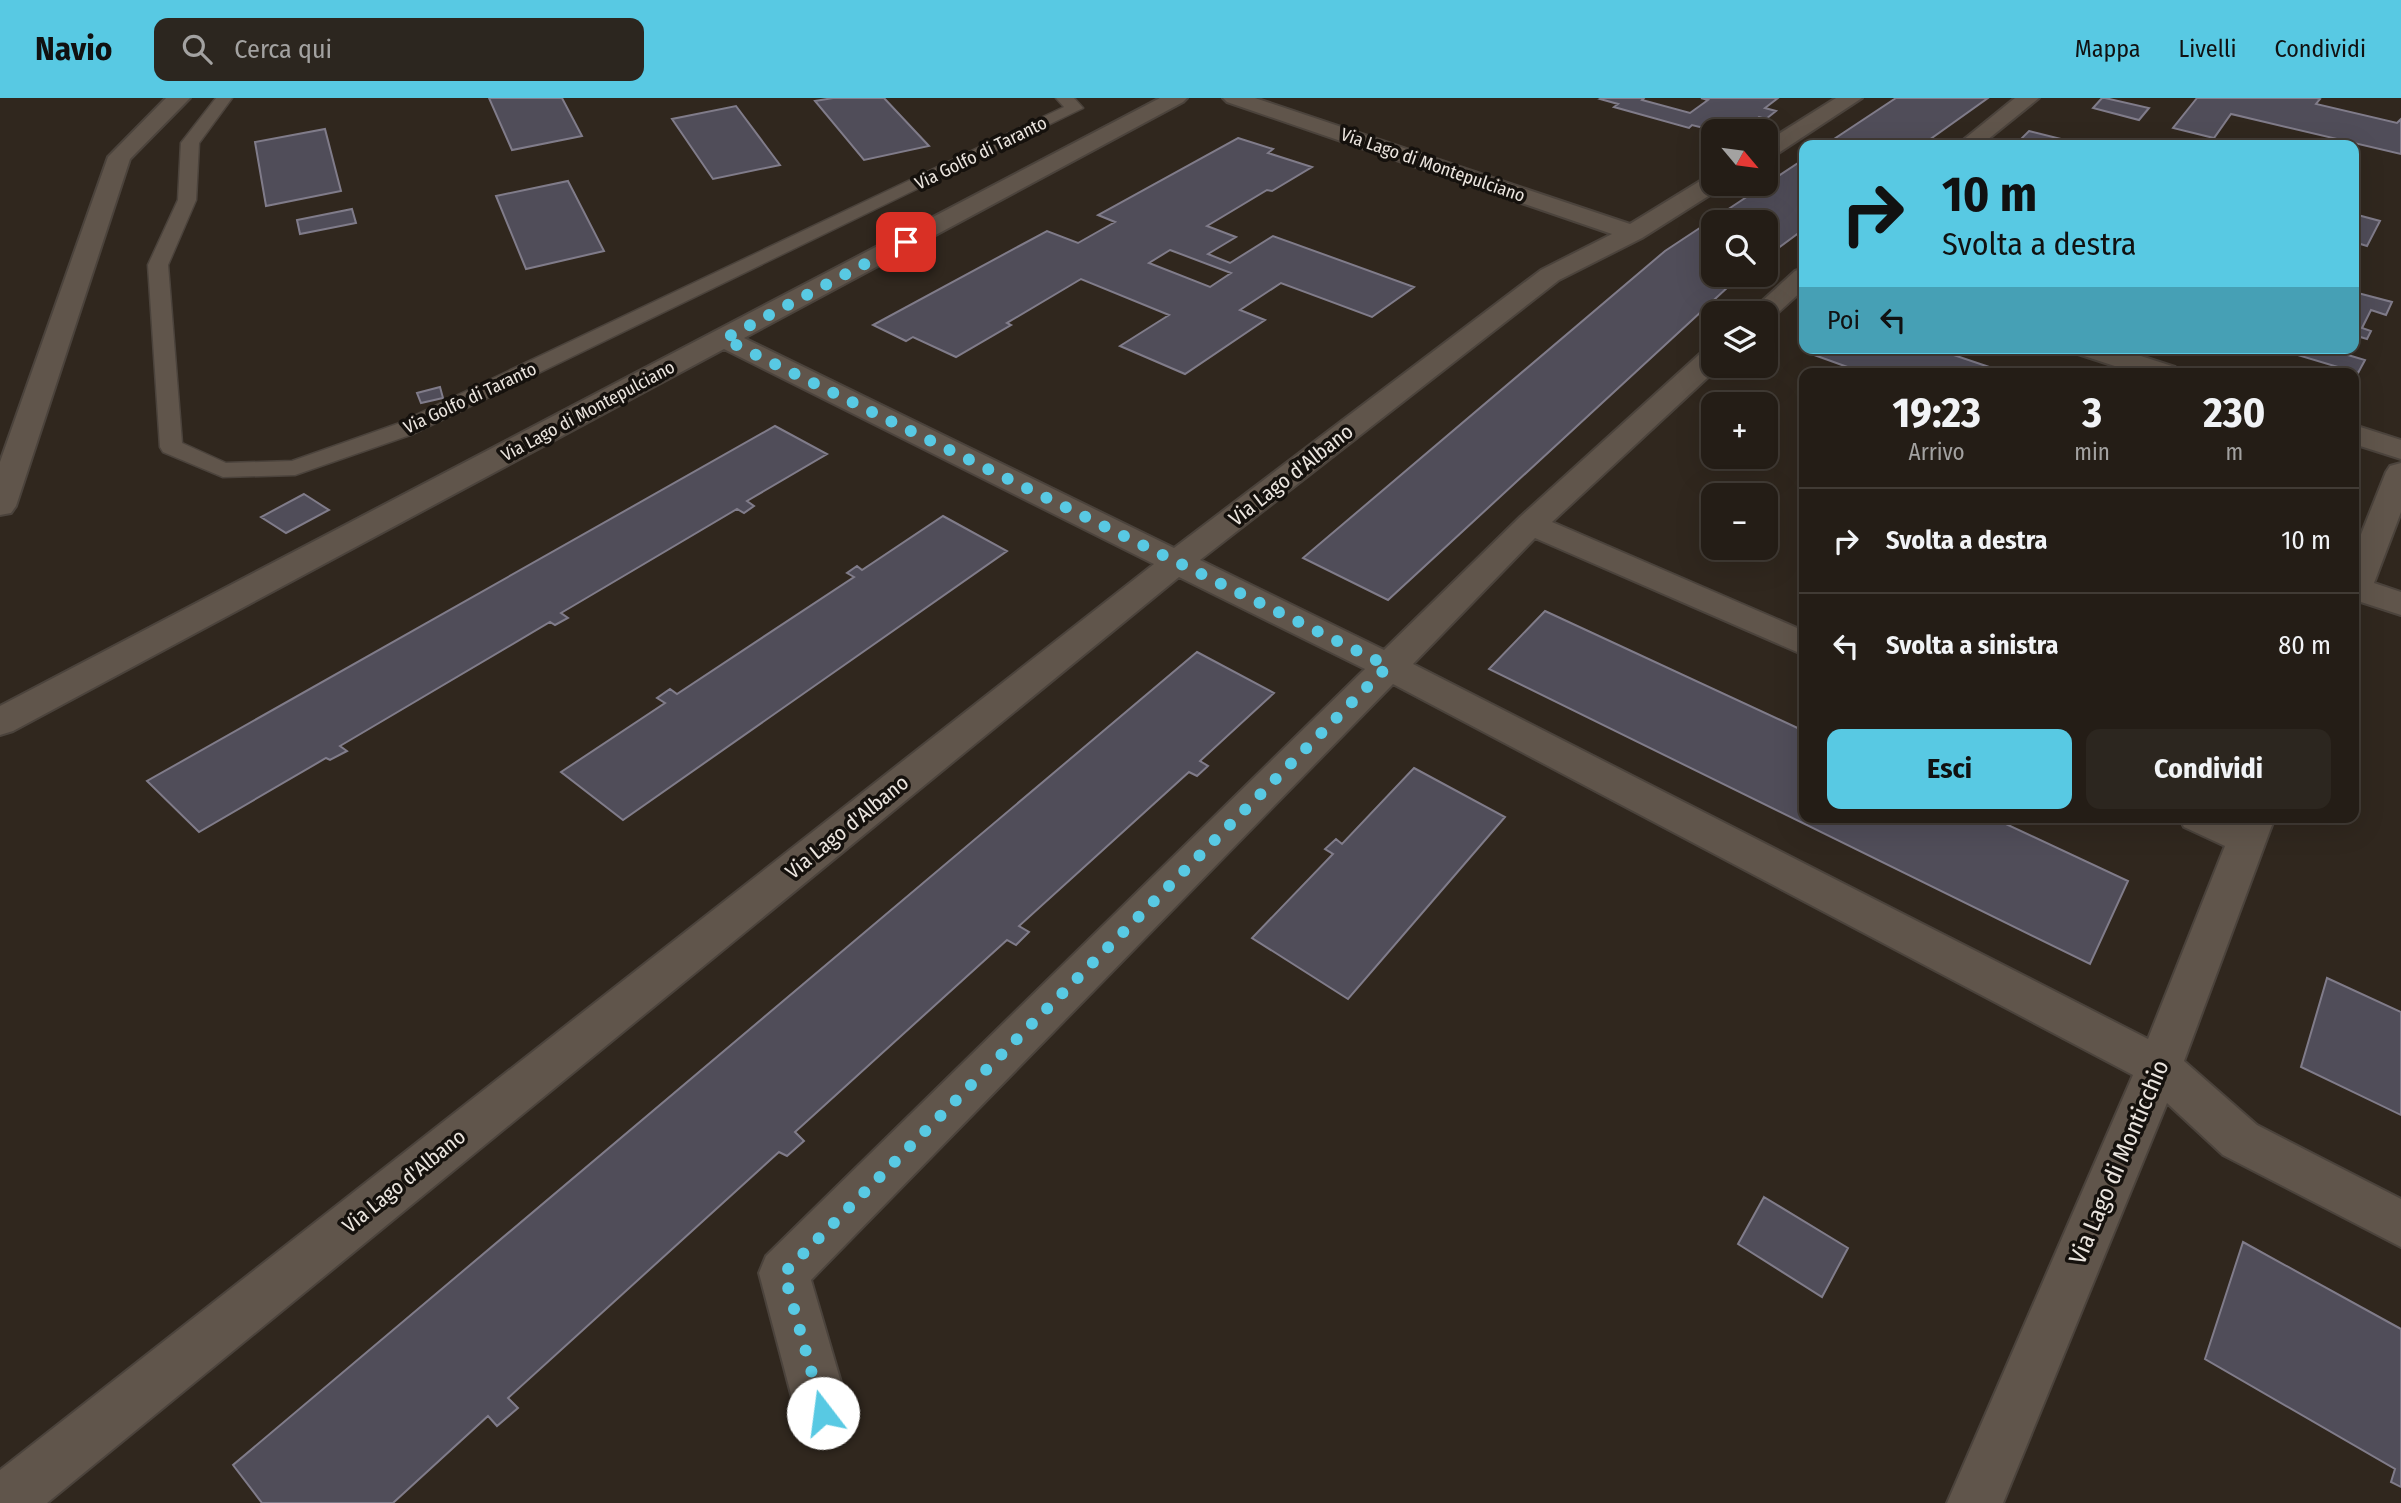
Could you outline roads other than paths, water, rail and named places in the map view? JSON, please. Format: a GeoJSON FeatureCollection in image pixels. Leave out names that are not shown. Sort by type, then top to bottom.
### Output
{"type":"FeatureCollection","features":[{"type":"Feature","properties":{"kind":"street"},"geometry":{"type":"LineString","coordinates":[[0,506],[119,157],[179,98]]}},
{"type":"Feature","properties":{"kind":"street","name":"Via Lago di Montepulciano"},"geometry":{"type":"LineString","coordinates":[[0,722],[1176,98]]}},
{"type":"Feature","properties":{"kind":"street","name":"Via Lago di Montepulciano"},"geometry":{"type":"LineString","coordinates":[[1234,98],[1633,233]]}},
{"type":"Feature","properties":{"kind":"street"},"geometry":{"type":"LineString","coordinates":[[1778,144],[1851,98]]}},
{"type":"Feature","properties":{"kind":"street"},"geometry":{"type":"LineString","coordinates":[[1974,140],[2028,98]]}},
{"type":"Feature","properties":{"kind":"street","name":"Via Lago d'Albano"},"geometry":{"type":"LineString","coordinates":[[3,1503],[1178,561],[1550,275],[1633,233],[1701,190]]}},
{"type":"Feature","properties":{"kind":"street"},"geometry":{"type":"LineString","coordinates":[[1776,301],[1799,280]]}},
{"type":"Feature","properties":{"kind":"street"},"geometry":{"type":"LineString","coordinates":[[724,339],[1388,666],[2159,1067],[2240,1140],[2401,1224]]}},
{"type":"Feature","properties":{"kind":"street"},"geometry":{"type":"LineString","coordinates":[[2106,354],[2150,368]]}},
{"type":"Feature","properties":{"kind":"street"},"geometry":{"type":"LineString","coordinates":[[823,1413],[784,1273],[1531,524],[1701,368]]}},
{"type":"Feature","properties":{"kind":"street"},"geometry":{"type":"LineString","coordinates":[[2359,436],[2401,450]]}},
{"type":"Feature","properties":{"kind":"street"},"geometry":{"type":"LineString","coordinates":[[2359,581],[2401,471]]}},
{"type":"Feature","properties":{"kind":"street"},"geometry":{"type":"LineString","coordinates":[[1531,524],[1799,642]]}},
{"type":"Feature","properties":{"kind":"street"},"geometry":{"type":"LineString","coordinates":[[2359,592],[2401,604]]}},
{"type":"Feature","properties":{"kind":"street"},"geometry":{"type":"LineString","coordinates":[[2227,823],[2251,828]]}},
{"type":"Feature","properties":{"kind":"street","name":"Via Lago di Monticchio"},"geometry":{"type":"LineString","coordinates":[[1975,1503],[2159,1067],[2251,828]]}},
{"type":"Feature","properties":{"kind":"lane","name":"Via Golfo di Taranto"},"geometry":{"type":"LineString","coordinates":[[223,98],[190,143],[187,200],[158,265],[171,447],[223,470],[295,468],[405,429],[1075,108],[1064,98]]}}]}
